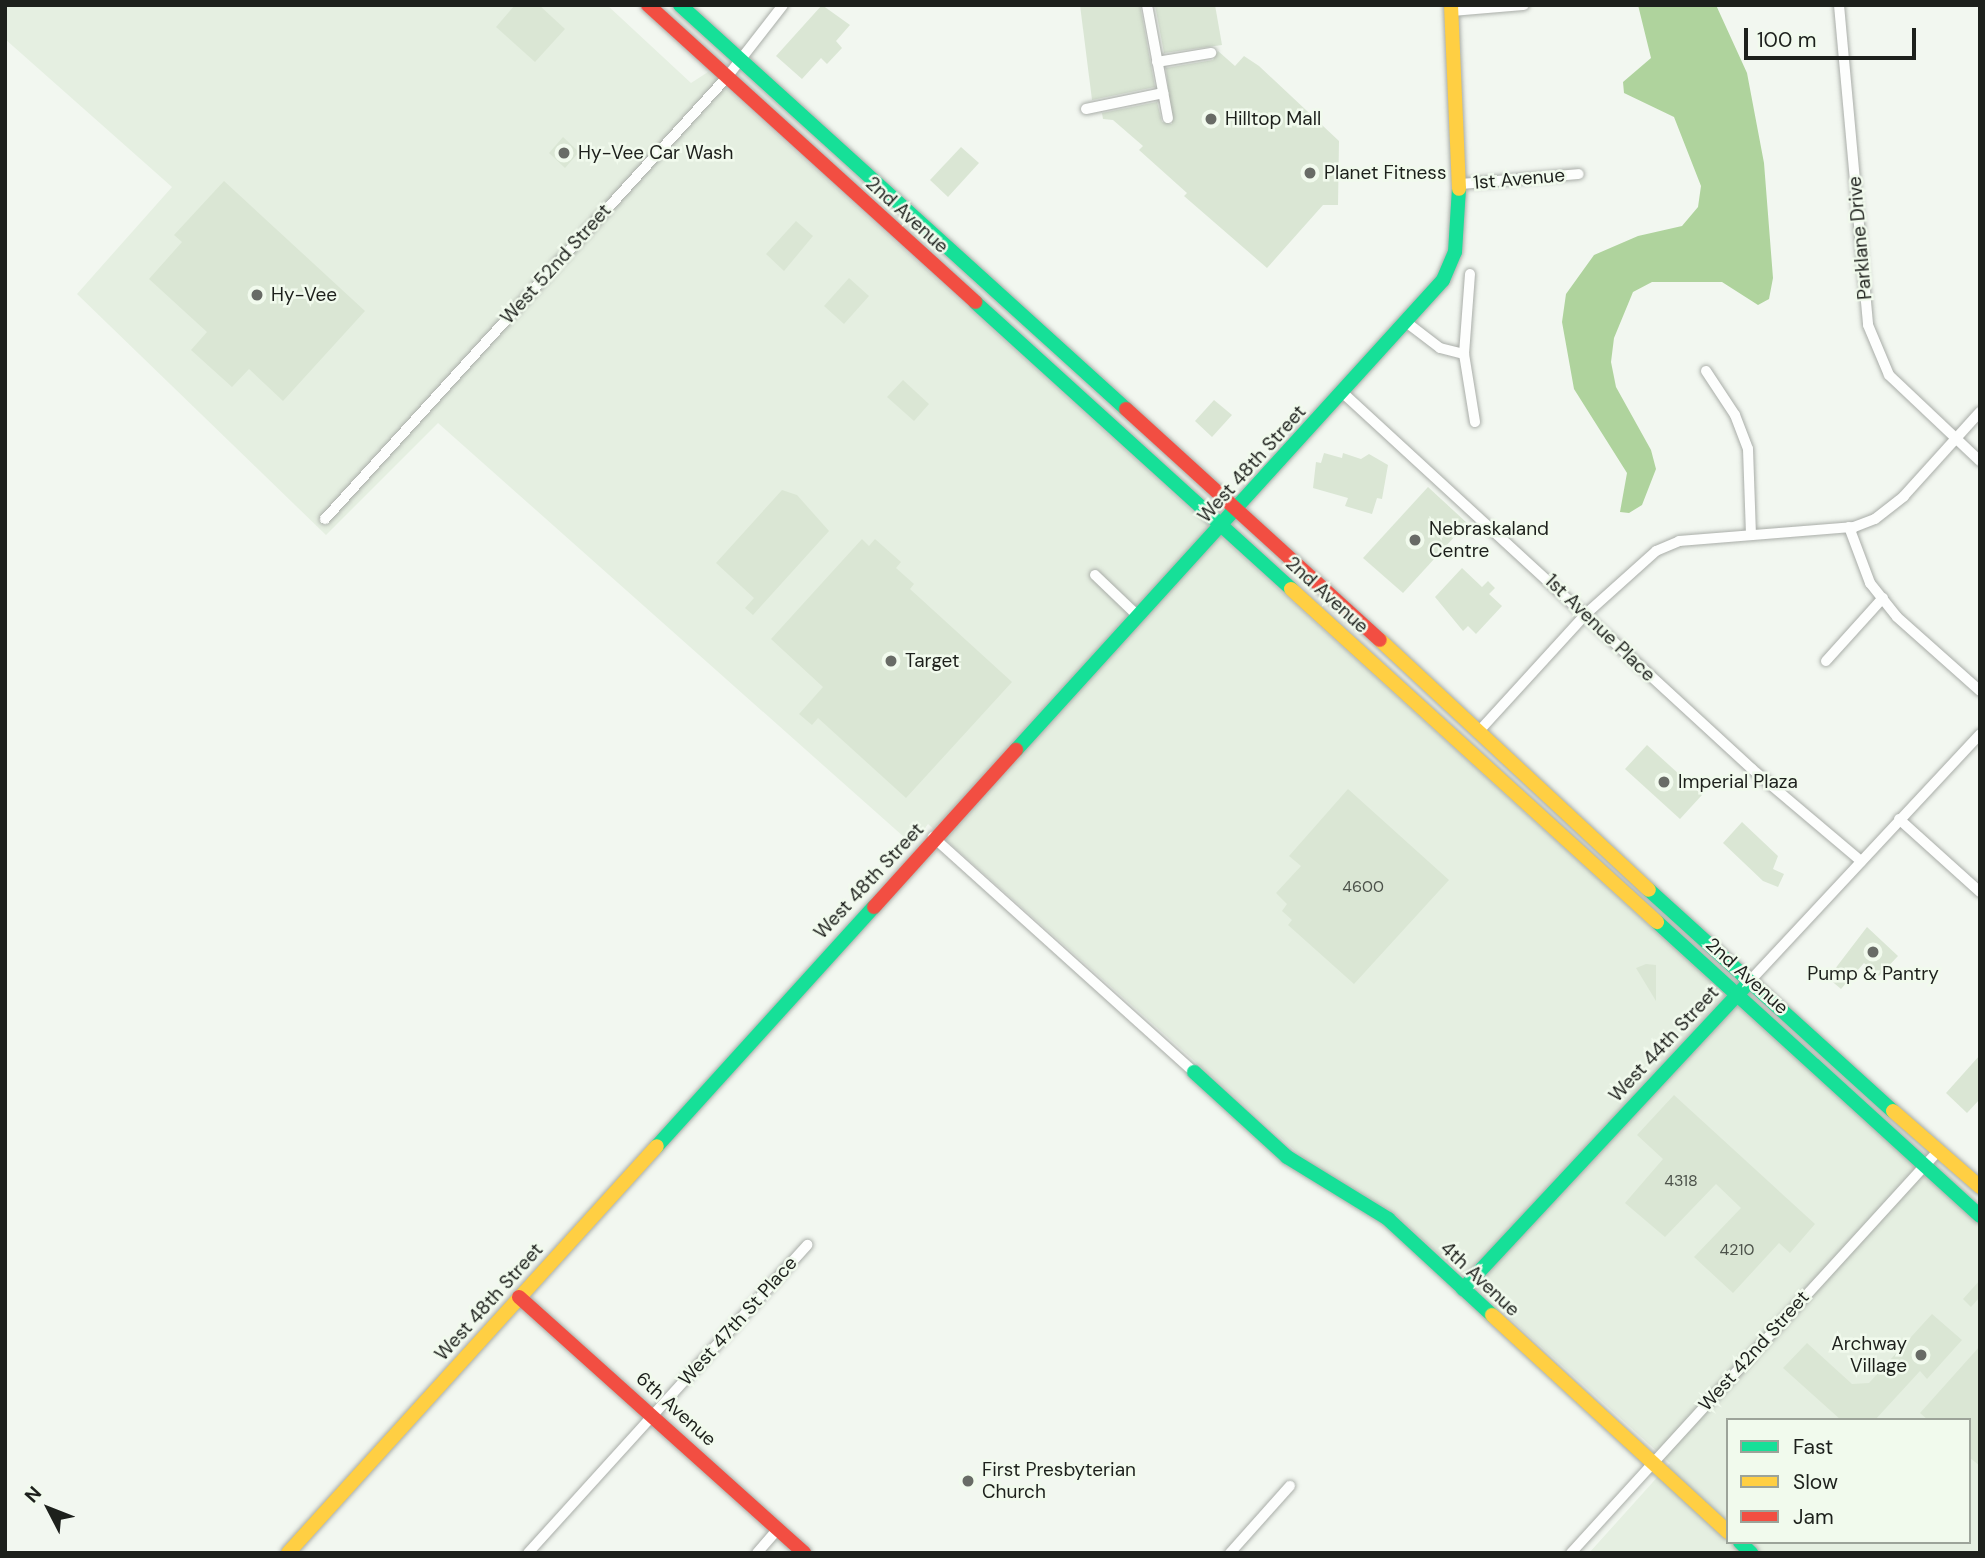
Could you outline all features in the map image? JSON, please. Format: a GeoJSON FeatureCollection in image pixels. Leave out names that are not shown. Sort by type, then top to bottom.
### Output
{"type":"FeatureCollection","features":[{"type":"Feature","properties":{"kind":"main road","name":"2nd Avenue"},"geometry":{"type":"LineString","coordinates":[[648,5],[1222,526],[1743,989],[1939,1150],[1980,1187]]}},
{"type":"Feature","properties":{"kind":"main road","name":"2nd Avenue"},"geometry":{"type":"LineString","coordinates":[[680,5],[1234,512],[1480,730],[1743,989],[1980,1216]]}},
{"type":"Feature","properties":{"kind":"main road","name":"West 48th Street"},"geometry":{"type":"LineString","coordinates":[[288,1553],[933,837],[957,818],[1443,280],[1455,252],[1460,184],[1451,8]]}},
{"type":"Feature","properties":{"kind":"main road","name":"West 44th Street"},"geometry":{"type":"LineString","coordinates":[[1463,1289],[1743,989]]}},
{"type":"Feature","properties":{"kind":"main road","name":"4th Avenue"},"geometry":{"type":"LineString","coordinates":[[1194,1072],[1287,1157],[1388,1219],[1726,1530]]}},
{"type":"Feature","properties":{"kind":"main road","name":"6th Avenue"},"geometry":{"type":"LineString","coordinates":[[519,1297],[654,1414],[804,1553]]}},
{"type":"Feature","properties":{"kind":"street","name":"West 52nd Street"},"geometry":{"type":"LineString","coordinates":[[325,519],[742,61],[783,5]]}},
{"type":"Feature","properties":{"kind":"street"},"geometry":{"type":"LineString","coordinates":[[1147,5],[1168,118]]}},
{"type":"Feature","properties":{"kind":"street"},"geometry":{"type":"LineString","coordinates":[[1451,8],[1524,5]]}},
{"type":"Feature","properties":{"kind":"street","name":"Parklane Drive"},"geometry":{"type":"LineString","coordinates":[[1839,5],[1868,326],[1889,375],[1980,461]]}},
{"type":"Feature","properties":{"kind":"street"},"geometry":{"type":"LineString","coordinates":[[1157,62],[1211,53]]}},
{"type":"Feature","properties":{"kind":"street"},"geometry":{"type":"LineString","coordinates":[[1086,109],[1163,93]]}},
{"type":"Feature","properties":{"kind":"street","name":"1st Avenue"},"geometry":{"type":"LineString","coordinates":[[1460,184],[1579,174]]}},
{"type":"Feature","properties":{"kind":"street"},"geometry":{"type":"LineString","coordinates":[[1470,274],[1464,354],[1475,422]]}},
{"type":"Feature","properties":{"kind":"street"},"geometry":{"type":"LineString","coordinates":[[1406,322],[1440,348],[1464,354]]}},
{"type":"Feature","properties":{"kind":"street"},"geometry":{"type":"LineString","coordinates":[[1706,371],[1735,415],[1748,449],[1751,534]]}},
{"type":"Feature","properties":{"kind":"street","name":"1st Avenue Place"},"geometry":{"type":"LineString","coordinates":[[1343,393],[1587,613],[1680,704],[1861,861]]}},
{"type":"Feature","properties":{"kind":"street"},"geometry":{"type":"LineString","coordinates":[[1480,730],[1587,613],[1656,551],[1679,541],[1849,527],[1875,519],[1904,496],[1980,412]]}},
{"type":"Feature","properties":{"kind":"street"},"geometry":{"type":"LineString","coordinates":[[1849,527],[1862,567],[1883,598],[1980,691]]}},
{"type":"Feature","properties":{"kind":"street"},"geometry":{"type":"LineString","coordinates":[[1095,575],[1139,617]]}},
{"type":"Feature","properties":{"kind":"street"},"geometry":{"type":"LineString","coordinates":[[1826,661],[1883,598]]}},
{"type":"Feature","properties":{"kind":"street","name":"West 44th Street"},"geometry":{"type":"LineString","coordinates":[[1743,989],[1980,734]]}},
{"type":"Feature","properties":{"kind":"street"},"geometry":{"type":"LineString","coordinates":[[1899,819],[1980,892]]}},
{"type":"Feature","properties":{"kind":"street"},"geometry":{"type":"LineString","coordinates":[[933,837],[1194,1072]]}},
{"type":"Feature","properties":{"kind":"street","name":"West 42nd Street"},"geometry":{"type":"LineString","coordinates":[[1571,1553],[1939,1150]]}},
{"type":"Feature","properties":{"kind":"street","name":"West 47th St Place"},"geometry":{"type":"LineString","coordinates":[[528,1553],[807,1245]]}},
{"type":"Feature","properties":{"kind":"street"},"geometry":{"type":"LineString","coordinates":[[1230,1553],[1290,1486]]}},
{"type":"Feature","properties":{"kind":"street"},"geometry":{"type":"LineString","coordinates":[[757,1553],[778,1529]]}},
{"type":"Feature","properties":{"kind":"shaded area"},"geometry":{"type":"Polygon","coordinates":[[[5,5],[607,5],[691,83],[708,72],[1980,1225],[1980,1553],[1589,1553],[1670,1463],[1393,1213],[1307,1161],[928,824],[913,845],[438,423],[326,535],[77,294],[172,187],[5,39],[5,5]]]}},
{"type":"Feature","properties":{"kind":"shaded area"},"geometry":{"type":"Polygon","coordinates":[[[1638,5],[1716,5],[1747,73],[1764,163],[1773,278],[1769,299],[1758,305],[1722,282],[1652,282],[1633,292],[1614,338],[1611,362],[1616,387],[1651,450],[1656,469],[1642,505],[1629,513],[1620,512],[1627,473],[1574,389],[1562,322],[1566,294],[1594,255],[1638,236],[1682,226],[1698,207],[1701,186],[1674,117],[1624,93],[1623,82],[1651,58],[1638,5]]]}},
{"type":"Feature","properties":{"kind":"building"},"geometry":{"type":"Polygon","coordinates":[[[515,5],[539,5],[565,29],[535,62],[496,27],[515,5]]]}},
{"type":"Feature","properties":{"kind":"building"},"geometry":{"type":"Polygon","coordinates":[[[822,5],[850,25],[836,41],[842,48],[827,64],[821,58],[802,79],[776,56],[822,5]]]}},
{"type":"Feature","properties":{"kind":"building"},"geometry":{"type":"Polygon","coordinates":[[[1080,5],[1140,5],[1155,87],[1092,100],[1080,5]]]}},
{"type":"Feature","properties":{"kind":"building"},"geometry":{"type":"Polygon","coordinates":[[[1155,5],[1215,5],[1222,45],[1164,53],[1155,5]]]}},
{"type":"Feature","properties":{"kind":"building","name":"Hilltop Mall"},"geometry":{"type":"Polygon","coordinates":[[[1218,51],[1235,66],[1244,56],[1259,66],[1339,141],[1338,205],[1323,205],[1267,268],[1184,196],[1187,193],[1139,150],[1143,146],[1113,120],[1103,119],[1102,113],[1157,102],[1162,122],[1172,124],[1166,68],[1213,60],[1218,51]]]}},
{"type":"Feature","properties":{"kind":"building","name":"Hy-Vee Car Wash"},"geometry":{"type":"Polygon","coordinates":[[[563,137],[579,152],[565,168],[549,153],[563,137]]]}},
{"type":"Feature","properties":{"kind":"building"},"geometry":{"type":"Polygon","coordinates":[[[961,147],[979,163],[948,197],[930,180],[961,147]]]}},
{"type":"Feature","properties":{"kind":"building","name":"Hy-Vee"},"geometry":{"type":"Polygon","coordinates":[[[224,181],[365,311],[283,401],[249,369],[232,387],[191,350],[207,332],[149,279],[182,242],[174,235],[224,181]]]}},
{"type":"Feature","properties":{"kind":"building"},"geometry":{"type":"Polygon","coordinates":[[[796,221],[813,236],[784,271],[766,254],[796,221]]]}},
{"type":"Feature","properties":{"kind":"building"},"geometry":{"type":"Polygon","coordinates":[[[849,278],[869,296],[844,324],[824,306],[849,278]]]}},
{"type":"Feature","properties":{"kind":"building"},"geometry":{"type":"Polygon","coordinates":[[[903,380],[929,404],[914,421],[887,397],[903,380]]]}},
{"type":"Feature","properties":{"kind":"building"},"geometry":{"type":"Polygon","coordinates":[[[1214,400],[1232,415],[1212,437],[1195,421],[1214,400]]]}},
{"type":"Feature","properties":{"kind":"building"},"geometry":{"type":"Polygon","coordinates":[[[1324,453],[1342,458],[1343,453],[1361,459],[1369,454],[1388,465],[1382,499],[1377,498],[1372,514],[1345,506],[1348,498],[1313,488],[1316,462],[1321,463],[1324,453]]]}},
{"type":"Feature","properties":{"kind":"building","name":"Nebraskaland Centre"},"geometry":{"type":"Polygon","coordinates":[[[1428,487],[1467,523],[1403,593],[1363,558],[1428,487]]]}},
{"type":"Feature","properties":{"kind":"building"},"geometry":{"type":"Polygon","coordinates":[[[782,490],[797,495],[829,531],[753,615],[745,608],[754,598],[716,563],[782,490]]]}},
{"type":"Feature","properties":{"kind":"building","name":"Target"},"geometry":{"type":"Polygon","coordinates":[[[862,539],[869,546],[875,539],[901,562],[896,568],[914,584],[910,589],[1012,682],[906,798],[818,718],[812,725],[799,714],[823,687],[771,639],[862,539]]]}},
{"type":"Feature","properties":{"kind":"building"},"geometry":{"type":"Polygon","coordinates":[[[1462,568],[1482,587],[1488,581],[1495,588],[1489,594],[1502,606],[1476,634],[1468,626],[1463,631],[1435,597],[1462,568]]]}},
{"type":"Feature","properties":{"kind":"building","name":"Imperial Plaza"},"geometry":{"type":"Polygon","coordinates":[[[1647,745],[1702,795],[1680,819],[1625,769],[1647,745]]]}},
{"type":"Feature","properties":{"kind":"building"},"geometry":{"type":"Polygon","coordinates":[[[1348,789],[1449,880],[1354,984],[1288,925],[1292,920],[1282,911],[1287,904],[1276,893],[1301,866],[1289,856],[1348,789]]]}},
{"type":"Feature","properties":{"kind":"building"},"geometry":{"type":"Polygon","coordinates":[[[1742,822],[1778,856],[1773,869],[1784,874],[1778,887],[1763,881],[1723,843],[1742,822]]]}},
{"type":"Feature","properties":{"kind":"building","name":"Pump & Pantry"},"geometry":{"type":"Polygon","coordinates":[[[1867,927],[1898,956],[1879,976],[1864,963],[1841,989],[1828,978],[1867,927]]]}},
{"type":"Feature","properties":{"kind":"building"},"geometry":{"type":"Polygon","coordinates":[[[1646,964],[1656,965],[1656,1001],[1636,968],[1646,964]]]}},
{"type":"Feature","properties":{"kind":"building"},"geometry":{"type":"Polygon","coordinates":[[[1980,1055],[1980,1099],[1967,1113],[1946,1093],[1980,1055]]]}},
{"type":"Feature","properties":{"kind":"building"},"geometry":{"type":"Polygon","coordinates":[[[1674,1095],[1815,1224],[1790,1253],[1779,1243],[1733,1293],[1694,1257],[1741,1208],[1716,1184],[1665,1237],[1625,1203],[1663,1159],[1637,1135],[1674,1095]]]}},
{"type":"Feature","properties":{"kind":"building"},"geometry":{"type":"Polygon","coordinates":[[[1980,1280],[1980,1297],[1971,1307],[1963,1299],[1980,1280]]]}},
{"type":"Feature","properties":{"kind":"building","name":"Archway Village"},"geometry":{"type":"Polygon","coordinates":[[[1932,1314],[1962,1340],[1927,1379],[1920,1371],[1877,1418],[1839,1418],[1783,1368],[1807,1343],[1852,1384],[1869,1383],[1932,1314]]]}},
{"type":"Feature","properties":{"kind":"building"},"geometry":{"type":"Polygon","coordinates":[[[1980,1346],[1980,1466],[1971,1459],[1971,1418],[1926,1418],[1920,1413],[1980,1346]]]}},
{"type":"Feature","properties":{"kind":"traffic: fast"},"geometry":{"type":"LineString","coordinates":[[680,5],[1126,409]]}},
{"type":"Feature","properties":{"kind":"traffic: fast"},"geometry":{"type":"LineString","coordinates":[[1016,750],[1443,280],[1455,252],[1459,189]]}},
{"type":"Feature","properties":{"kind":"traffic: fast"},"geometry":{"type":"LineString","coordinates":[[975,302],[1291,589]]}},
{"type":"Feature","properties":{"kind":"traffic: fast"},"geometry":{"type":"LineString","coordinates":[[1649,890],[1893,1111]]}},
{"type":"Feature","properties":{"kind":"traffic: fast"},"geometry":{"type":"LineString","coordinates":[[657,1146],[874,907]]}},
{"type":"Feature","properties":{"kind":"traffic: fast"},"geometry":{"type":"LineString","coordinates":[[1657,922],[1980,1216]]}},
{"type":"Feature","properties":{"kind":"traffic: fast"},"geometry":{"type":"LineString","coordinates":[[1463,1289],[1745,987]]}},
{"type":"Feature","properties":{"kind":"traffic: fast"},"geometry":{"type":"LineString","coordinates":[[1194,1072],[1287,1157],[1388,1219],[1492,1315]]}},
{"type":"Feature","properties":{"kind":"traffic: fast"},"geometry":{"type":"LineString","coordinates":[[1742,1544],[1751,1553]]}},
{"type":"Feature","properties":{"kind":"traffic: slow"},"geometry":{"type":"LineString","coordinates":[[1451,5],[1459,189]]}},
{"type":"Feature","properties":{"kind":"traffic: slow"},"geometry":{"type":"LineString","coordinates":[[1291,589],[1657,922]]}},
{"type":"Feature","properties":{"kind":"traffic: slow"},"geometry":{"type":"LineString","coordinates":[[1380,640],[1649,890]]}},
{"type":"Feature","properties":{"kind":"traffic: slow"},"geometry":{"type":"LineString","coordinates":[[1893,1111],[1980,1187]]}},
{"type":"Feature","properties":{"kind":"traffic: slow"},"geometry":{"type":"LineString","coordinates":[[288,1553],[657,1146]]}},
{"type":"Feature","properties":{"kind":"traffic: slow"},"geometry":{"type":"LineString","coordinates":[[1492,1315],[1726,1530]]}},
{"type":"Feature","properties":{"kind":"traffic: jam"},"geometry":{"type":"LineString","coordinates":[[648,5],[975,302]]}},
{"type":"Feature","properties":{"kind":"traffic: jam"},"geometry":{"type":"LineString","coordinates":[[1126,409],[1380,640]]}},
{"type":"Feature","properties":{"kind":"traffic: jam"},"geometry":{"type":"LineString","coordinates":[[874,907],[1016,750]]}},
{"type":"Feature","properties":{"kind":"traffic: jam"},"geometry":{"type":"LineString","coordinates":[[519,1297],[804,1553]]}},
{"type":"Feature","properties":{"kind":"place","name":"Hilltop Mall"},"geometry":{"type":"Point","coordinates":[1211,119]}},
{"type":"Feature","properties":{"kind":"place","name":"Hy-Vee Car Wash"},"geometry":{"type":"Point","coordinates":[564,153]}},
{"type":"Feature","properties":{"kind":"place","name":"Planet Fitness"},"geometry":{"type":"Point","coordinates":[1310,173]}},
{"type":"Feature","properties":{"kind":"place","name":"Hy-Vee"},"geometry":{"type":"Point","coordinates":[257,295]}},
{"type":"Feature","properties":{"kind":"place","name":"Nebraskaland Centre"},"geometry":{"type":"Point","coordinates":[1415,540]}},
{"type":"Feature","properties":{"kind":"place","name":"Target"},"geometry":{"type":"Point","coordinates":[891,661]}},
{"type":"Feature","properties":{"kind":"place","name":"Imperial Plaza"},"geometry":{"type":"Point","coordinates":[1664,782]}},
{"type":"Feature","properties":{"kind":"place","name":"Pump & Pantry"},"geometry":{"type":"Point","coordinates":[1873,952]}},
{"type":"Feature","properties":{"kind":"place","name":"Archway Village"},"geometry":{"type":"Point","coordinates":[1921,1355]}},
{"type":"Feature","properties":{"kind":"place","name":"First Presbyterian Church"},"geometry":{"type":"Point","coordinates":[968,1481]}}]}
